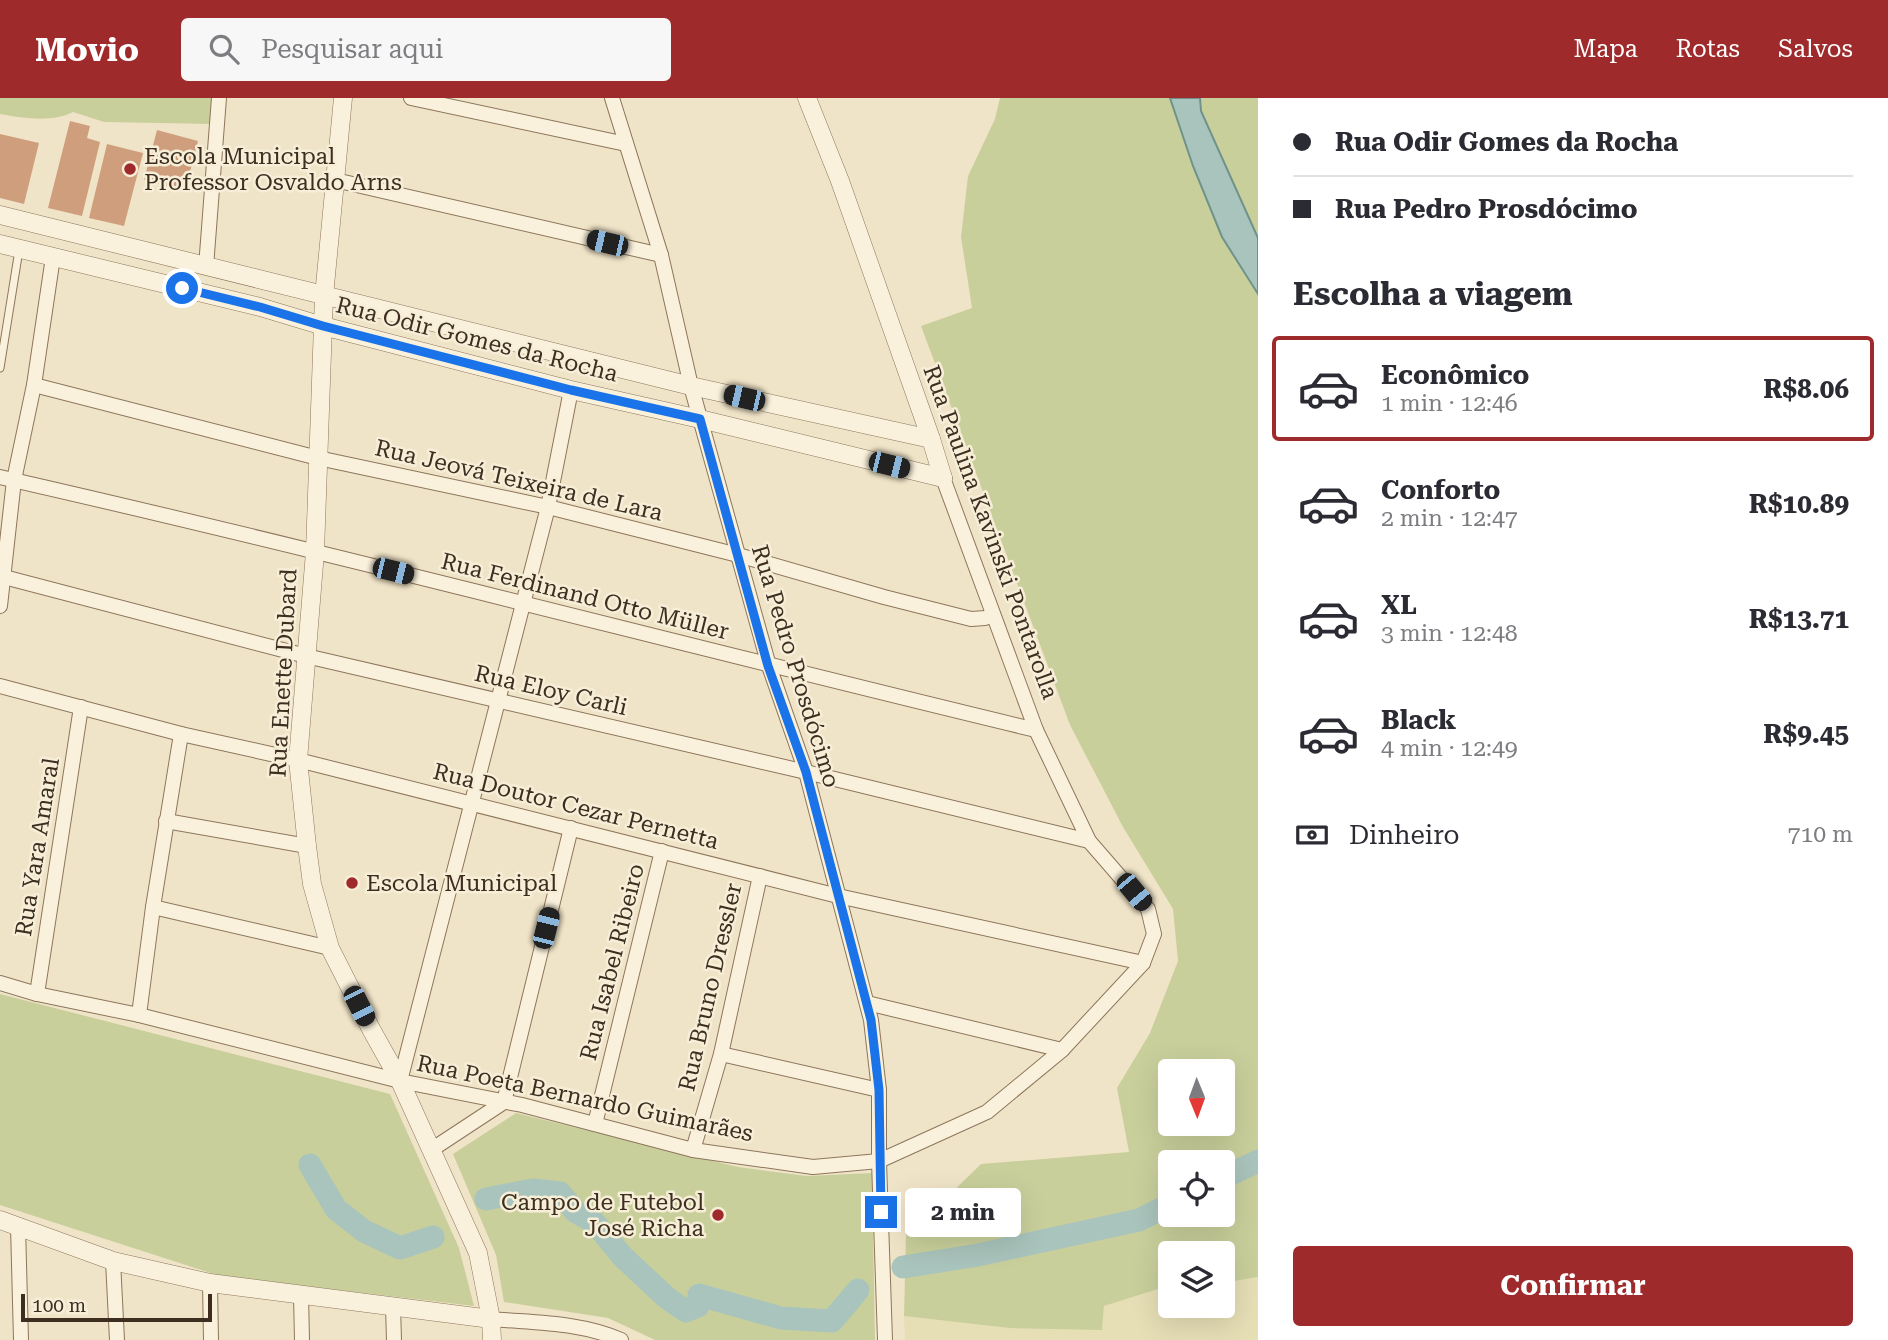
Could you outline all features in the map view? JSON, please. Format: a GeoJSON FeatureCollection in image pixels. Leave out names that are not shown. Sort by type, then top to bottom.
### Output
{"type":"FeatureCollection","features":[{"type":"Feature","properties":{"kind":"street"},"geometry":{"type":"LineString","coordinates":[[206,267],[219,98]]}},
{"type":"Feature","properties":{"kind":"street","name":"Rua Enette Dubard"},"geometry":{"type":"LineString","coordinates":[[343,98],[324,296],[315,552],[298,760],[307,846],[312,884],[330,948],[400,1081],[478,1254],[491,1319],[492,1340]]}},
{"type":"Feature","properties":{"kind":"street"},"geometry":{"type":"LineString","coordinates":[[411,98],[626,144]]}},
{"type":"Feature","properties":{"kind":"street","name":"Rua Pedro Prosdócimo"},"geometry":{"type":"LineString","coordinates":[[612,98],[661,255],[700,419],[768,666],[806,772],[871,1020],[879,1090],[885,1340]]}},
{"type":"Feature","properties":{"kind":"street","name":"Rua Paulina Kavinski Pontarolla"},"geometry":{"type":"LineString","coordinates":[[807,98],[840,181],[943,478],[1036,730],[1090,841],[1148,909],[1154,934],[1143,963]]}},
{"type":"Feature","properties":{"kind":"street"},"geometry":{"type":"LineString","coordinates":[[335,180],[661,255]]}},
{"type":"Feature","properties":{"kind":"street","name":"Rua Odir Gomes da Rocha"},"geometry":{"type":"LineString","coordinates":[[0,215],[691,386],[931,439]]}},
{"type":"Feature","properties":{"kind":"street","name":"Rua Odir Gomes da Rocha"},"geometry":{"type":"LineString","coordinates":[[0,244],[260,307],[323,326],[571,390],[943,478]]}},
{"type":"Feature","properties":{"kind":"street"},"geometry":{"type":"LineString","coordinates":[[0,606],[4,577],[7,478],[34,385],[52,257]]}},
{"type":"Feature","properties":{"kind":"street","name":"Rua Jeová Teixeira de Lara"},"geometry":{"type":"LineString","coordinates":[[34,385],[318,458],[548,507],[738,555],[971,619],[993,615]]}},
{"type":"Feature","properties":{"kind":"street"},"geometry":{"type":"LineString","coordinates":[[400,1081],[548,507],[571,390]]}},
{"type":"Feature","properties":{"kind":"street","name":"Rua Ferdinand Otto Müller"},"geometry":{"type":"LineString","coordinates":[[7,478],[1036,730]]}},
{"type":"Feature","properties":{"kind":"street","name":"Rua Eloy Carli"},"geometry":{"type":"LineString","coordinates":[[4,577],[306,656],[1090,841]]}},
{"type":"Feature","properties":{"kind":"street","name":"Rua Doutor Cezar Pernetta"},"geometry":{"type":"LineString","coordinates":[[0,686],[181,734],[298,760],[838,896],[1143,963]]}},
{"type":"Feature","properties":{"kind":"street","name":"Rua Yara Amaral"},"geometry":{"type":"LineString","coordinates":[[37,994],[82,707]]}},
{"type":"Feature","properties":{"kind":"street"},"geometry":{"type":"LineString","coordinates":[[139,1015],[153,907],[181,734]]}},
{"type":"Feature","properties":{"kind":"street"},"geometry":{"type":"LineString","coordinates":[[166,821],[307,846]]}},
{"type":"Feature","properties":{"kind":"street"},"geometry":{"type":"LineString","coordinates":[[431,1150],[504,1102],[571,828]]}},
{"type":"Feature","properties":{"kind":"street","name":"Rua Isabel Ribeiro"},"geometry":{"type":"LineString","coordinates":[[595,1124],[662,851]]}},
{"type":"Feature","properties":{"kind":"street","name":"Rua Bruno Dressler"},"geometry":{"type":"LineString","coordinates":[[694,1150],[721,1054],[760,876]]}},
{"type":"Feature","properties":{"kind":"street"},"geometry":{"type":"LineString","coordinates":[[153,907],[330,948]]}},
{"type":"Feature","properties":{"kind":"street","name":"Rua Poeta Bernardo Guimarães"},"geometry":{"type":"LineString","coordinates":[[0,984],[139,1015],[400,1081],[504,1102],[694,1150],[813,1167],[879,1161],[987,1112],[1062,1051],[1143,963]]}},
{"type":"Feature","properties":{"kind":"street"},"geometry":{"type":"LineString","coordinates":[[867,1003],[1062,1051]]}},
{"type":"Feature","properties":{"kind":"street"},"geometry":{"type":"LineString","coordinates":[[721,1054],[879,1090]]}},
{"type":"Feature","properties":{"kind":"street"},"geometry":{"type":"LineString","coordinates":[[0,1220],[113,1261],[209,1283],[491,1319],[584,1334],[603,1332],[621,1340]]}},
{"type":"Feature","properties":{"kind":"street"},"geometry":{"type":"LineString","coordinates":[[18,1226],[21,1340]]}},
{"type":"Feature","properties":{"kind":"street"},"geometry":{"type":"LineString","coordinates":[[113,1261],[117,1340]]}},
{"type":"Feature","properties":{"kind":"street"},"geometry":{"type":"LineString","coordinates":[[209,1283],[211,1340]]}},
{"type":"Feature","properties":{"kind":"street"},"geometry":{"type":"LineString","coordinates":[[301,1295],[302,1340]]}},
{"type":"Feature","properties":{"kind":"street"},"geometry":{"type":"LineString","coordinates":[[393,1307],[394,1340]]}},
{"type":"Feature","properties":{"kind":"lane"},"geometry":{"type":"LineString","coordinates":[[0,368],[19,249]]}},
{"type":"Feature","properties":{"kind":"shaded area"},"geometry":{"type":"Polygon","coordinates":[[[1258,1277],[1258,1340],[905,1340],[904,1316],[1009,1328],[1102,1329],[1104,1306],[1158,1289],[1158,1318],[1235,1318],[1235,1281],[1258,1277]]]}},
{"type":"Feature","properties":{"kind":"green space"},"geometry":{"type":"Polygon","coordinates":[[[0,98],[212,98],[211,124],[104,122],[73,112],[46,119],[18,117],[0,114],[0,98]]]}},
{"type":"Feature","properties":{"kind":"green space"},"geometry":{"type":"Polygon","coordinates":[[[1000,98],[1170,98],[1193,166],[1222,237],[1258,294],[1258,1277],[1235,1281],[1235,1241],[1158,1241],[1158,1289],[1104,1306],[1102,1330],[1009,1328],[904,1316],[907,1192],[943,1201],[981,1164],[1129,1152],[1117,1088],[1150,1033],[1178,961],[1173,909],[1123,827],[1070,725],[921,326],[972,308],[961,237],[968,176],[995,119],[1000,98]]]}},
{"type":"Feature","properties":{"kind":"green space"},"geometry":{"type":"Polygon","coordinates":[[[1200,98],[1258,98],[1258,238],[1201,111],[1200,98]]]}},
{"type":"Feature","properties":{"kind":"green space"},"geometry":{"type":"Polygon","coordinates":[[[0,994],[390,1094],[459,1248],[474,1306],[220,1276],[0,1205],[0,994]]]}},
{"type":"Feature","properties":{"kind":"green space"},"geometry":{"type":"Polygon","coordinates":[[[516,1113],[738,1167],[807,1176],[872,1173],[875,1340],[655,1340],[608,1318],[504,1302],[496,1255],[453,1154],[516,1113]]]}},
{"type":"Feature","properties":{"kind":"water"},"geometry":{"type":"Polygon","coordinates":[[[1170,98],[1200,98],[1201,111],[1258,238],[1258,294],[1222,237],[1193,166],[1170,98]]]}},
{"type":"Feature","properties":{"kind":"building"},"geometry":{"type":"Polygon","coordinates":[[[70,121],[90,126],[87,138],[100,142],[82,216],[48,208],[70,121]]]}},
{"type":"Feature","properties":{"kind":"building"},"geometry":{"type":"Polygon","coordinates":[[[157,130],[198,141],[185,191],[144,180],[157,130]]]}},
{"type":"Feature","properties":{"kind":"building"},"geometry":{"type":"Polygon","coordinates":[[[0,134],[39,143],[24,204],[0,198],[0,134]]]}},
{"type":"Feature","properties":{"kind":"building"},"geometry":{"type":"Polygon","coordinates":[[[107,144],[143,153],[124,226],[89,218],[107,144]]]}},
{"type":"Feature","properties":{"kind":"waterway"},"geometry":{"type":"LineString","coordinates":[[1235,1172],[1258,1161]]}},
{"type":"Feature","properties":{"kind":"waterway"},"geometry":{"type":"LineString","coordinates":[[310,1165],[336,1209],[364,1231],[400,1248],[433,1237]]}},
{"type":"Feature","properties":{"kind":"waterway"},"geometry":{"type":"LineString","coordinates":[[486,1199],[533,1190],[560,1193],[576,1212],[594,1222],[623,1257],[667,1298],[686,1311],[698,1306],[699,1295],[781,1318],[832,1321],[858,1290]]}},
{"type":"Feature","properties":{"kind":"waterway"},"geometry":{"type":"LineString","coordinates":[[903,1267],[978,1255],[1139,1220],[1158,1210]]}},
{"type":"Feature","properties":{"kind":"place","name":"Escola Municipal Professor Osvaldo Arns"},"geometry":{"type":"Point","coordinates":[130,169]}},
{"type":"Feature","properties":{"kind":"place","name":"Escola Municipal"},"geometry":{"type":"Point","coordinates":[352,883]}},
{"type":"Feature","properties":{"kind":"place","name":"Campo de Futebol José Richa"},"geometry":{"type":"Point","coordinates":[718,1215]}},
{"type":"Feature","properties":{"kind":"route"},"geometry":{"type":"LineString","coordinates":[[182,288],[571,390],[700,419],[768,666],[806,772],[871,1020],[879,1090],[881,1212]]}}]}
